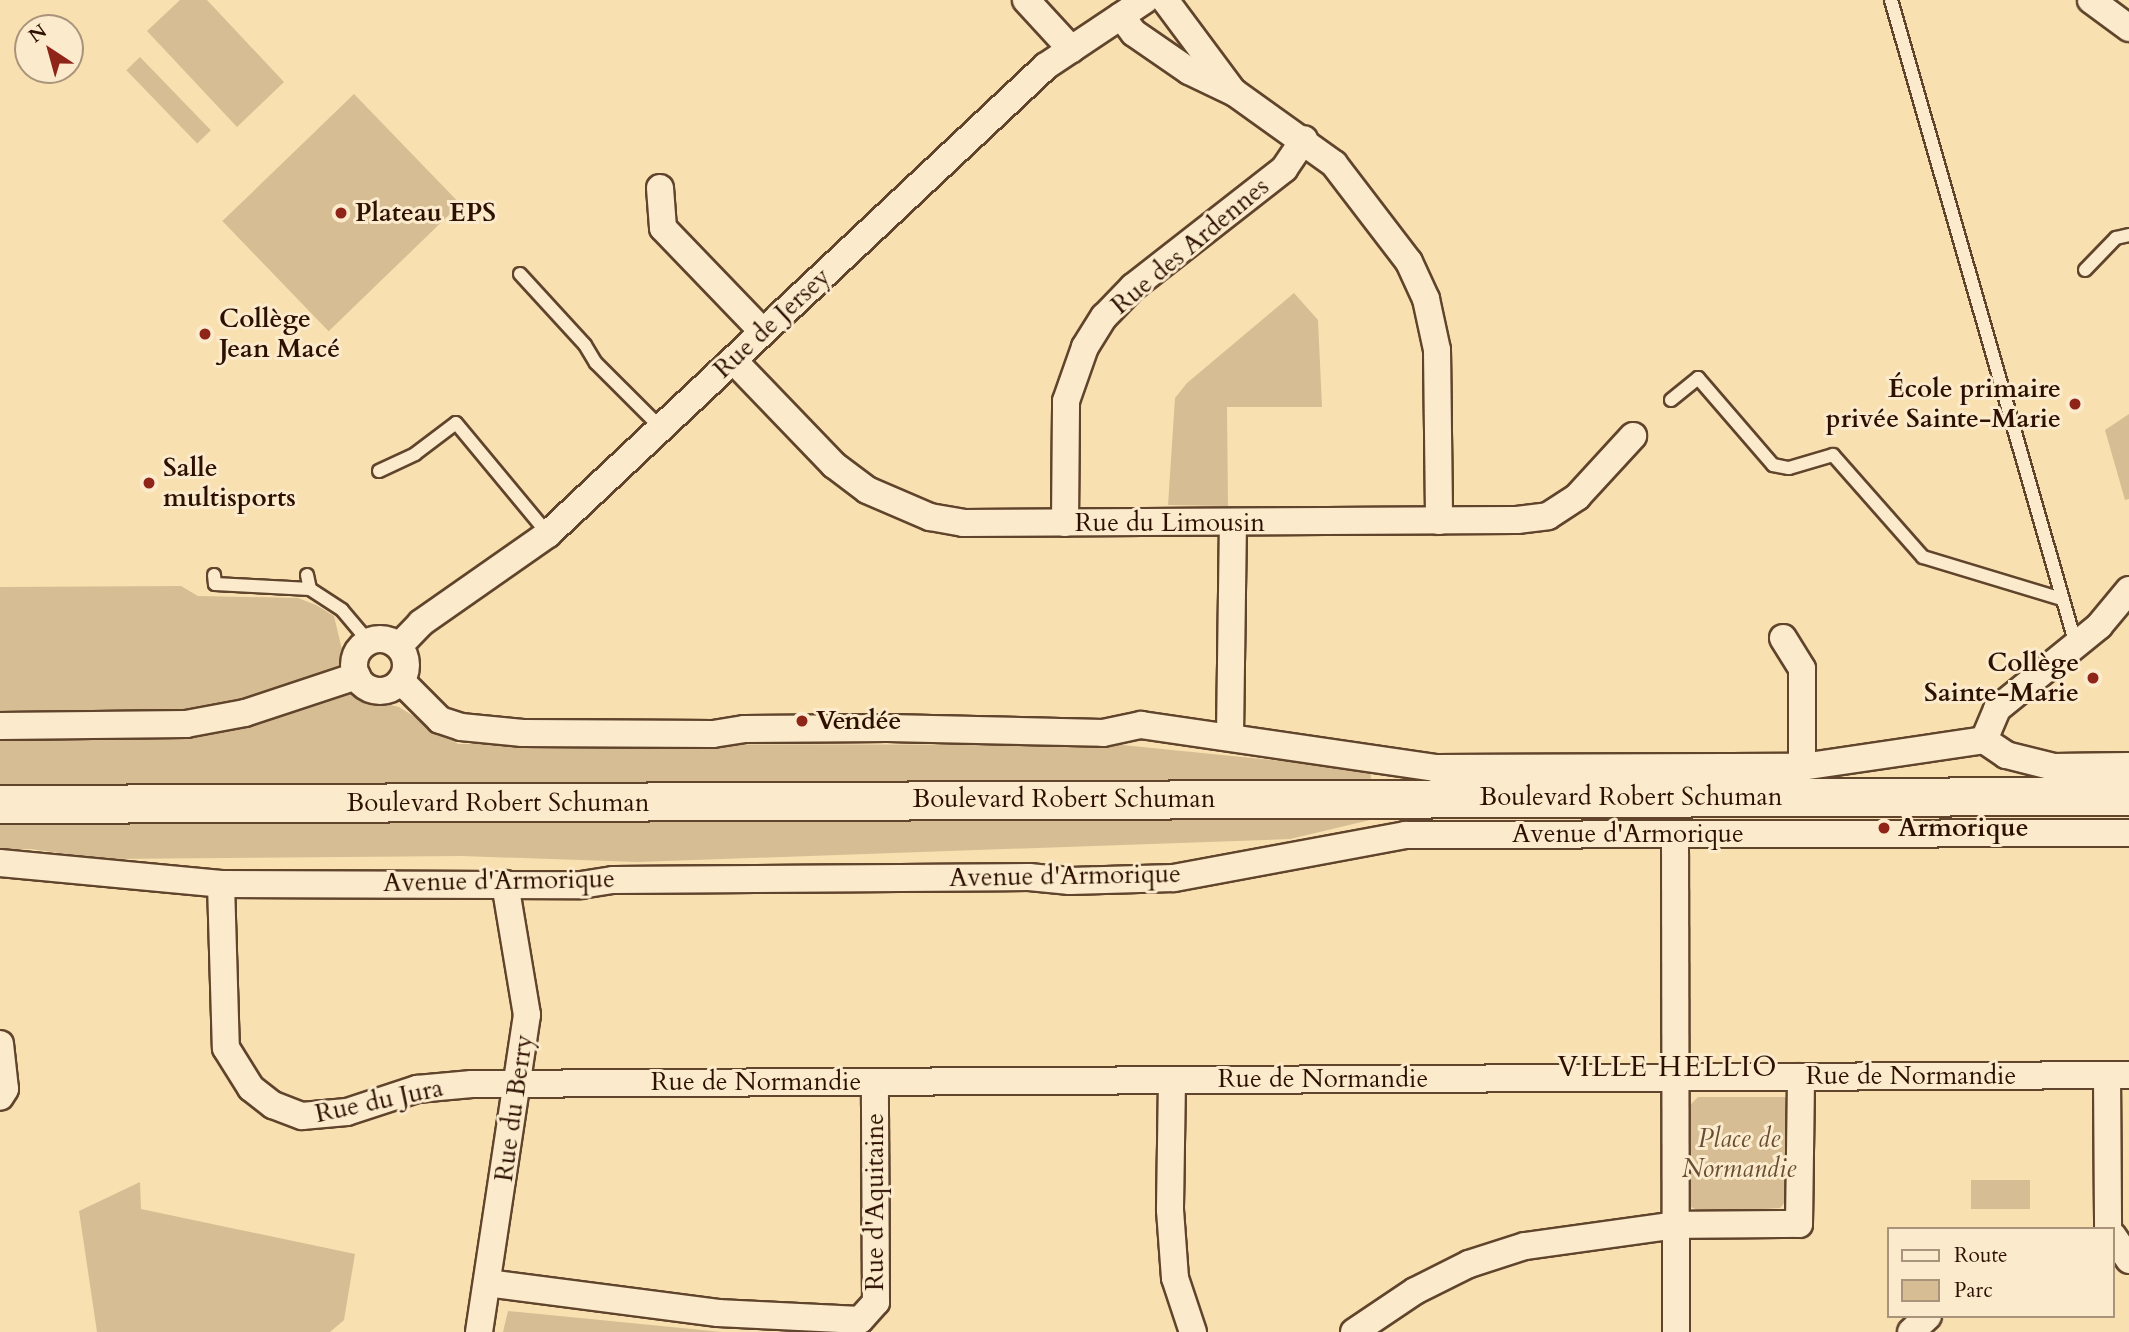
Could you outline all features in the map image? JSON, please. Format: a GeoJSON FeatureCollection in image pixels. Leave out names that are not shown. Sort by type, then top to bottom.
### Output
{"type":"FeatureCollection","features":[{"type":"Feature","properties":{"kind":"main road","name":"Boulevard Robert Schuman"},"geometry":{"type":"LineString","coordinates":[[0,804],[2129,796]]}},
{"type":"Feature","properties":{"kind":"street"},"geometry":{"type":"LineString","coordinates":[[1026,0],[1071,49]]}},
{"type":"Feature","properties":{"kind":"street","name":"Rue de Jersey"},"geometry":{"type":"LineString","coordinates":[[399,646],[421,623],[548,534],[1046,66],[1145,0]]}},
{"type":"Feature","properties":{"kind":"street"},"geometry":{"type":"LineString","coordinates":[[1165,0],[1234,93]]}},
{"type":"Feature","properties":{"kind":"street"},"geometry":{"type":"LineString","coordinates":[[2091,0],[2129,28]]}},
{"type":"Feature","properties":{"kind":"street"},"geometry":{"type":"LineString","coordinates":[[1121,16],[1134,33],[1189,71],[1234,93],[1304,139],[1334,164],[1388,230],[1426,299],[1440,393],[1438,521]]}},
{"type":"Feature","properties":{"kind":"street","name":"Rue des Ardennes"},"geometry":{"type":"LineString","coordinates":[[1065,523],[1066,401],[1085,347],[1104,317],[1133,287],[1284,169],[1304,139]]}},
{"type":"Feature","properties":{"kind":"street"},"geometry":{"type":"LineString","coordinates":[[660,188],[663,228],[763,332]]}},
{"type":"Feature","properties":{"kind":"street","name":"Rue du Limousin"},"geometry":{"type":"LineString","coordinates":[[733,360],[834,465],[900,507],[963,523],[1438,521],[1548,516],[1577,497],[1633,436]]}},
{"type":"Feature","properties":{"kind":"street"},"geometry":{"type":"LineString","coordinates":[[1230,735],[1233,523]]}},
{"type":"Feature","properties":{"kind":"street"},"geometry":{"type":"LineString","coordinates":[[1984,740],[1997,709],[2076,646],[2129,590]]}},
{"type":"Feature","properties":{"kind":"street"},"geometry":{"type":"LineString","coordinates":[[1783,638],[1802,669],[1802,767]]}},
{"type":"Feature","properties":{"kind":"street"},"geometry":{"type":"LineString","coordinates":[[357,676],[358,653],[369,642],[385,639],[399,646],[406,660],[401,681]]}},
{"type":"Feature","properties":{"kind":"street"},"geometry":{"type":"LineString","coordinates":[[357,676],[377,691],[401,681]]}},
{"type":"Feature","properties":{"kind":"street"},"geometry":{"type":"LineString","coordinates":[[0,726],[186,724],[245,713],[357,676]]}},
{"type":"Feature","properties":{"kind":"street"},"geometry":{"type":"LineString","coordinates":[[401,681],[440,720],[461,727],[523,733],[713,734],[744,729],[888,728],[920,732],[1103,733],[1141,725],[1230,735],[1301,751],[1434,768],[1802,767],[1984,740],[2006,755],[2054,766],[2129,766]]}},
{"type":"Feature","properties":{"kind":"street","name":"Avenue d'Armorique"},"geometry":{"type":"LineString","coordinates":[[0,863],[221,884],[1174,878],[1405,835],[2129,833]]}},
{"type":"Feature","properties":{"kind":"street"},"geometry":{"type":"LineString","coordinates":[[1675,835],[1676,1332]]}},
{"type":"Feature","properties":{"kind":"street","name":"Rue du Jura"},"geometry":{"type":"LineString","coordinates":[[221,884],[226,1048],[251,1088],[273,1105],[302,1116],[324,1116],[417,1089],[518,1085]]}},
{"type":"Feature","properties":{"kind":"street","name":"Rue du Berry"},"geometry":{"type":"LineString","coordinates":[[479,1332],[527,1015],[505,884]]}},
{"type":"Feature","properties":{"kind":"street"},"geometry":{"type":"LineString","coordinates":[[0,1044],[5,1089],[0,1097]]}},
{"type":"Feature","properties":{"kind":"street"},"geometry":{"type":"LineString","coordinates":[[2105,1227],[2118,1075]]}},
{"type":"Feature","properties":{"kind":"street","name":"Rue de Normandie"},"geometry":{"type":"LineString","coordinates":[[518,1085],[2118,1075]]}},
{"type":"Feature","properties":{"kind":"street"},"geometry":{"type":"LineString","coordinates":[[1354,1332],[1415,1291],[1514,1249],[1578,1235],[1676,1225],[1799,1223],[1801,1077]]}},
{"type":"Feature","properties":{"kind":"street"},"geometry":{"type":"LineString","coordinates":[[1172,1080],[1170,1210],[1175,1278],[1193,1332]]}},
{"type":"Feature","properties":{"kind":"street","name":"Rue d'Aquitaine"},"geometry":{"type":"LineString","coordinates":[[487,1283],[718,1313],[860,1320],[876,1302],[875,1082]]}},
{"type":"Feature","properties":{"kind":"street"},"geometry":{"type":"LineString","coordinates":[[2115,1242],[2129,1260]]}},
{"type":"Feature","properties":{"kind":"street"},"geometry":{"type":"LineString","coordinates":[[1911,1332],[1926,1318]]}},
{"type":"Feature","properties":{"kind":"lane"},"geometry":{"type":"LineString","coordinates":[[1891,0],[2076,646]]}},
{"type":"Feature","properties":{"kind":"lane"},"geometry":{"type":"LineString","coordinates":[[2085,270],[2116,238],[2129,235]]}},
{"type":"Feature","properties":{"kind":"lane"},"geometry":{"type":"LineString","coordinates":[[520,274],[585,345],[596,363],[660,427]]}},
{"type":"Feature","properties":{"kind":"lane"},"geometry":{"type":"LineString","coordinates":[[1671,400],[1698,379],[1773,465],[1789,468],[1833,455],[1923,557],[2062,599]]}},
{"type":"Feature","properties":{"kind":"lane"},"geometry":{"type":"LineString","coordinates":[[379,471],[415,454],[456,423],[548,534]]}},
{"type":"Feature","properties":{"kind":"lane"},"geometry":{"type":"LineString","coordinates":[[214,575],[215,584],[310,589],[342,610],[369,642]]}},
{"type":"Feature","properties":{"kind":"lane"},"geometry":{"type":"LineString","coordinates":[[307,575],[310,589]]}},
{"type":"Feature","properties":{"kind":"green space"},"geometry":{"type":"Polygon","coordinates":[[[180,0],[207,0],[284,82],[237,127],[147,31],[180,0]]]}},
{"type":"Feature","properties":{"kind":"green space"},"geometry":{"type":"Polygon","coordinates":[[[140,57],[211,130],[197,144],[126,70],[140,57]]]}},
{"type":"Feature","properties":{"kind":"green space","name":"Plateau EPS"},"geometry":{"type":"Polygon","coordinates":[[[354,94],[460,204],[329,331],[222,221],[354,94]]]}},
{"type":"Feature","properties":{"kind":"green space"},"geometry":{"type":"Polygon","coordinates":[[[1294,293],[1318,320],[1322,407],[1227,407],[1228,506],[1168,505],[1175,398],[1187,383],[1294,293]]]}},
{"type":"Feature","properties":{"kind":"green space"},"geometry":{"type":"Polygon","coordinates":[[[2129,414],[2129,499],[2125,500],[2105,430],[2129,414]]]}},
{"type":"Feature","properties":{"kind":"green space"},"geometry":{"type":"Polygon","coordinates":[[[181,586],[198,596],[298,598],[316,605],[334,616],[353,696],[399,707],[458,744],[1122,745],[1371,770],[1370,820],[1290,839],[638,862],[462,856],[104,859],[30,849],[0,850],[0,587],[181,586]]]}},
{"type":"Feature","properties":{"kind":"green space","name":"Place de Normandie"},"geometry":{"type":"Polygon","coordinates":[[[1698,1097],[1785,1097],[1791,1104],[1788,1199],[1780,1208],[1703,1213],[1689,1206],[1687,1108],[1698,1097]]]}},
{"type":"Feature","properties":{"kind":"green space"},"geometry":{"type":"Polygon","coordinates":[[[1971,1180],[2030,1180],[2030,1209],[1971,1209],[1971,1180]]]}},
{"type":"Feature","properties":{"kind":"green space"},"geometry":{"type":"Polygon","coordinates":[[[140,1182],[141,1209],[355,1254],[344,1320],[330,1332],[97,1332],[79,1211],[140,1182]]]}},
{"type":"Feature","properties":{"kind":"green space"},"geometry":{"type":"Polygon","coordinates":[[[508,1311],[519,1312],[722,1332],[503,1332],[508,1311]]]}},
{"type":"Feature","properties":{"kind":"place","name":"Plateau EPS"},"geometry":{"type":"Point","coordinates":[341,213]}},
{"type":"Feature","properties":{"kind":"place","name":"Collège Jean Macé"},"geometry":{"type":"Point","coordinates":[205,334]}},
{"type":"Feature","properties":{"kind":"place","name":"École primaire privée Sainte-Marie"},"geometry":{"type":"Point","coordinates":[2075,404]}},
{"type":"Feature","properties":{"kind":"place","name":"Salle multisports"},"geometry":{"type":"Point","coordinates":[149,483]}},
{"type":"Feature","properties":{"kind":"place","name":"Collège Sainte-Marie"},"geometry":{"type":"Point","coordinates":[2093,678]}},
{"type":"Feature","properties":{"kind":"place","name":"Vendée"},"geometry":{"type":"Point","coordinates":[802,721]}},
{"type":"Feature","properties":{"kind":"place","name":"Armorique"},"geometry":{"type":"Point","coordinates":[1884,828]}},
{"type":"Feature","properties":{"kind":"district","name":"VILLE HELLIO"},"geometry":{"type":"Point","coordinates":[1668,1067]}}]}
